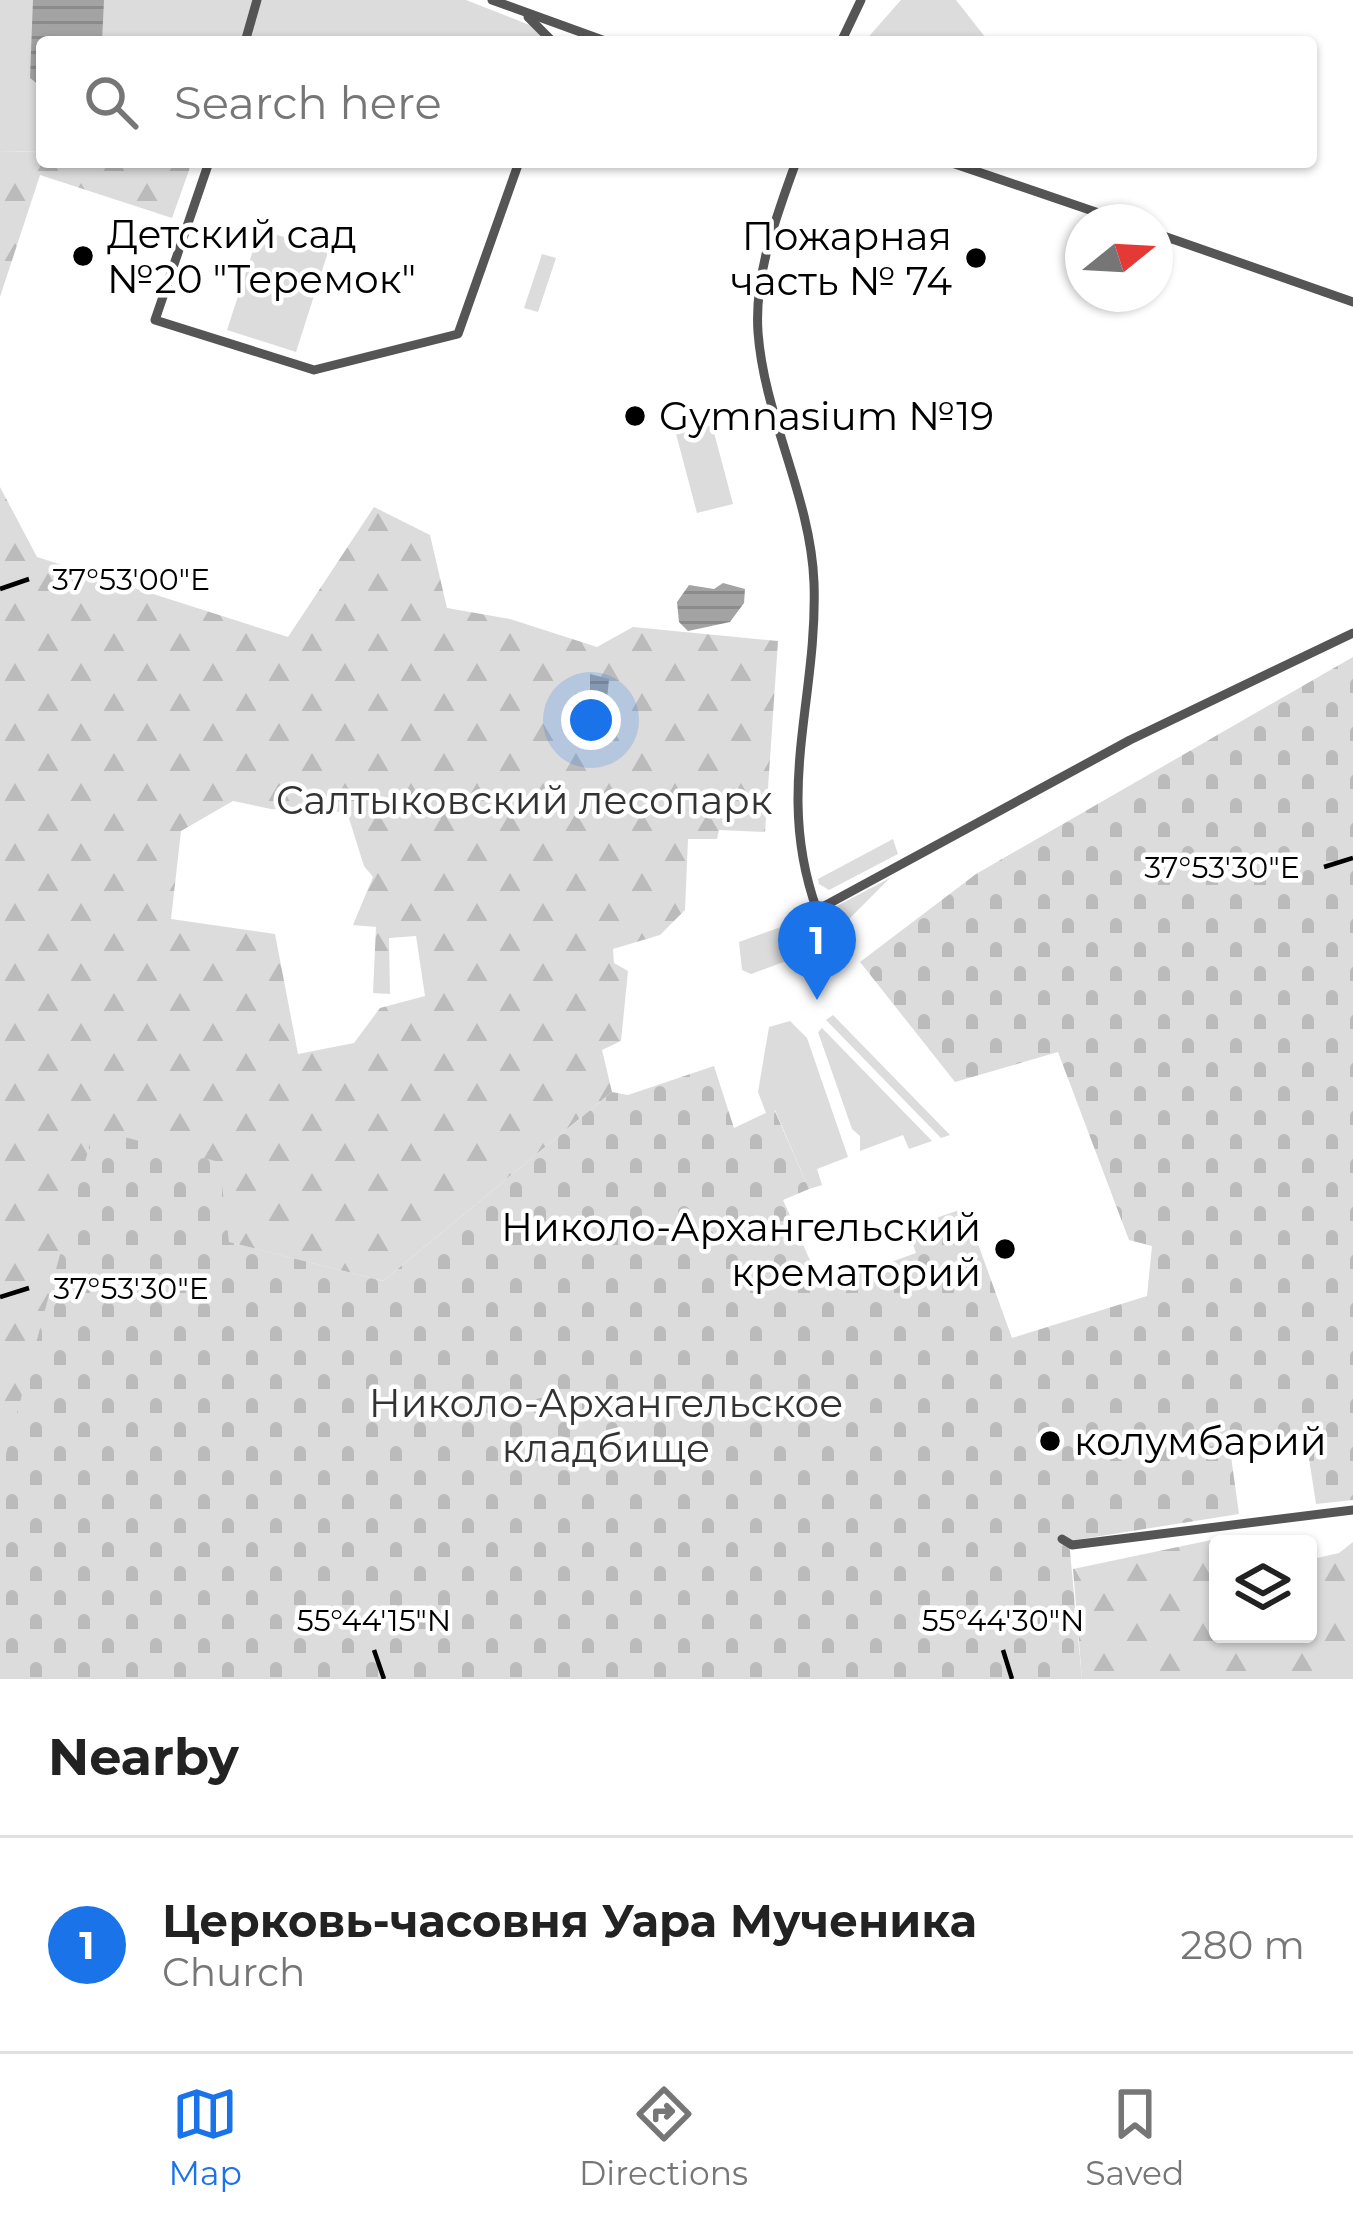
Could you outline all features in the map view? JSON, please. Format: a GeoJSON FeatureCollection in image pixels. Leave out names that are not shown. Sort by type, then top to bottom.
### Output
{"type":"FeatureCollection","features":[{"type":"Feature","properties":{"kind":"street"},"geometry":{"type":"LineString","coordinates":[[247,36],[257,0]]}},
{"type":"Feature","properties":{"kind":"street"},"geometry":{"type":"LineString","coordinates":[[492,0],[591,36]]}},
{"type":"Feature","properties":{"kind":"street"},"geometry":{"type":"LineString","coordinates":[[843,36],[857,0]]}},
{"type":"Feature","properties":{"kind":"street"},"geometry":{"type":"LineString","coordinates":[[520,10],[548,36]]}},
{"type":"Feature","properties":{"kind":"street"},"geometry":{"type":"LineString","coordinates":[[558,36],[563,26]]}},
{"type":"Feature","properties":{"kind":"street"},"geometry":{"type":"LineString","coordinates":[[207,168],[155,320],[314,370],[458,334],[517,168]]}},
{"type":"Feature","properties":{"kind":"street"},"geometry":{"type":"LineString","coordinates":[[791,168],[764,264],[758,328],[812,561],[811,649],[796,792],[817,910],[1130,740],[1353,633]]}},
{"type":"Feature","properties":{"kind":"street"},"geometry":{"type":"LineString","coordinates":[[968,168],[1072,204]]}},
{"type":"Feature","properties":{"kind":"street"},"geometry":{"type":"LineString","coordinates":[[1173,238],[1353,302]]}},
{"type":"Feature","properties":{"kind":"street"},"geometry":{"type":"LineString","coordinates":[[1061,1539],[1072,1545],[1353,1510]]}},
{"type":"Feature","properties":{"kind":"green space"},"geometry":{"type":"Polygon","coordinates":[[[0,0],[466,0],[542,30],[545,36],[36,36],[36,151],[0,152],[0,0]]]}},
{"type":"Feature","properties":{"kind":"green space"},"geometry":{"type":"Polygon","coordinates":[[[901,0],[956,0],[984,36],[869,36],[901,0]]]}},
{"type":"Feature","properties":{"kind":"green space"},"geometry":{"type":"Polygon","coordinates":[[[36,151],[36,168],[190,168],[172,218],[40,175],[0,297],[0,152],[36,151]]]}},
{"type":"Feature","properties":{"kind":"green space"},"geometry":{"type":"Polygon","coordinates":[[[260,229],[328,252],[296,352],[227,330],[260,229]]]}},
{"type":"Feature","properties":{"kind":"green space"},"geometry":{"type":"Polygon","coordinates":[[[542,254],[556,258],[538,312],[524,308],[542,254]]]}},
{"type":"Feature","properties":{"kind":"green space"},"geometry":{"type":"Polygon","coordinates":[[[712,425],[733,504],[697,513],[676,434],[712,425]]]}},
{"type":"Feature","properties":{"kind":"green space","name":"Салтыковский лесопарк"},"geometry":{"type":"Polygon","coordinates":[[[0,487],[37,557],[288,637],[374,507],[430,535],[447,608],[510,619],[597,647],[633,627],[778,641],[765,832],[719,830],[717,839],[688,839],[685,910],[660,935],[613,949],[614,963],[628,971],[621,1041],[602,1050],[612,1092],[383,1281],[228,1242],[0,1476],[0,487]],[[233,801],[181,831],[171,919],[275,934],[298,1054],[354,1043],[380,1008],[425,996],[416,936],[389,938],[390,994],[373,993],[376,927],[353,925],[373,877],[364,866],[347,812],[271,809],[233,801]]]}},
{"type":"Feature","properties":{"kind":"green space","name":"Николо-Архангельское кладбище"},"geometry":{"type":"Polygon","coordinates":[[[1353,657],[1353,1500],[1316,1504],[1306,1439],[1230,1449],[1239,1514],[1069,1541],[1082,1679],[0,1679],[0,1476],[94,1129],[219,1162],[229,1242],[383,1281],[612,1092],[628,1095],[714,1066],[734,1128],[774,1109],[809,1189],[783,1200],[822,1287],[916,1253],[907,1228],[965,1208],[1012,1338],[1147,1296],[1152,1246],[1129,1240],[1058,1052],[955,1082],[860,962],[976,874],[1353,657]]]}},
{"type":"Feature","properties":{"kind":"green space"},"geometry":{"type":"Polygon","coordinates":[[[893,839],[898,854],[829,890],[819,884],[818,879],[893,839]]]}},
{"type":"Feature","properties":{"kind":"green space"},"geometry":{"type":"Polygon","coordinates":[[[890,878],[845,923],[834,923],[833,908],[890,878]]]}},
{"type":"Feature","properties":{"kind":"green space"},"geometry":{"type":"Polygon","coordinates":[[[803,919],[818,925],[821,933],[813,951],[751,974],[742,970],[739,942],[803,919]]]}},
{"type":"Feature","properties":{"kind":"green space"},"geometry":{"type":"Polygon","coordinates":[[[833,1015],[950,1135],[941,1138],[826,1020],[833,1015]]]}},
{"type":"Feature","properties":{"kind":"green space"},"geometry":{"type":"Polygon","coordinates":[[[790,1021],[807,1038],[848,1157],[817,1169],[822,1185],[809,1189],[775,1110],[766,1113],[758,1092],[769,1027],[790,1021]]]}},
{"type":"Feature","properties":{"kind":"green space"},"geometry":{"type":"Polygon","coordinates":[[[822,1028],[932,1141],[909,1149],[903,1135],[860,1151],[860,1136],[852,1129],[818,1032],[822,1028]]]}},
{"type":"Feature","properties":{"kind":"green space"},"geometry":{"type":"Polygon","coordinates":[[[1209,1540],[1209,1643],[1317,1643],[1317,1558],[1339,1553],[1353,1542],[1353,1679],[1082,1679],[1073,1569],[1209,1540]]]}},
{"type":"Feature","properties":{"kind":"shaded area"},"geometry":{"type":"Polygon","coordinates":[[[33,0],[104,0],[102,36],[36,36],[36,82],[30,78],[33,0]]]}},
{"type":"Feature","properties":{"kind":"shaded area"},"geometry":{"type":"Polygon","coordinates":[[[723,583],[745,589],[744,603],[730,622],[688,631],[679,622],[677,602],[689,585],[714,589],[723,583]]]}},
{"type":"Feature","properties":{"kind":"shaded area"},"geometry":{"type":"Polygon","coordinates":[[[590,674],[609,679],[603,739],[579,738],[580,703],[590,697],[590,674]]]}},
{"type":"Feature","properties":{"kind":"place","name":"Детский сад №20 \"Теремок\""},"geometry":{"type":"Point","coordinates":[83,256]}},
{"type":"Feature","properties":{"kind":"place","name":"Пожарная часть № 74"},"geometry":{"type":"Point","coordinates":[976,258]}},
{"type":"Feature","properties":{"kind":"place","name":"Gymnasium №19"},"geometry":{"type":"Point","coordinates":[635,416]}},
{"type":"Feature","properties":{"kind":"place","name":"Церковь-часовня Уара Мученика"},"geometry":{"type":"Point","coordinates":[817,1000]}},
{"type":"Feature","properties":{"kind":"place","name":"Николо-Архангельский крематорий"},"geometry":{"type":"Point","coordinates":[1005,1249]}},
{"type":"Feature","properties":{"kind":"place","name":"колумбарий"},"geometry":{"type":"Point","coordinates":[1050,1441]}}]}
